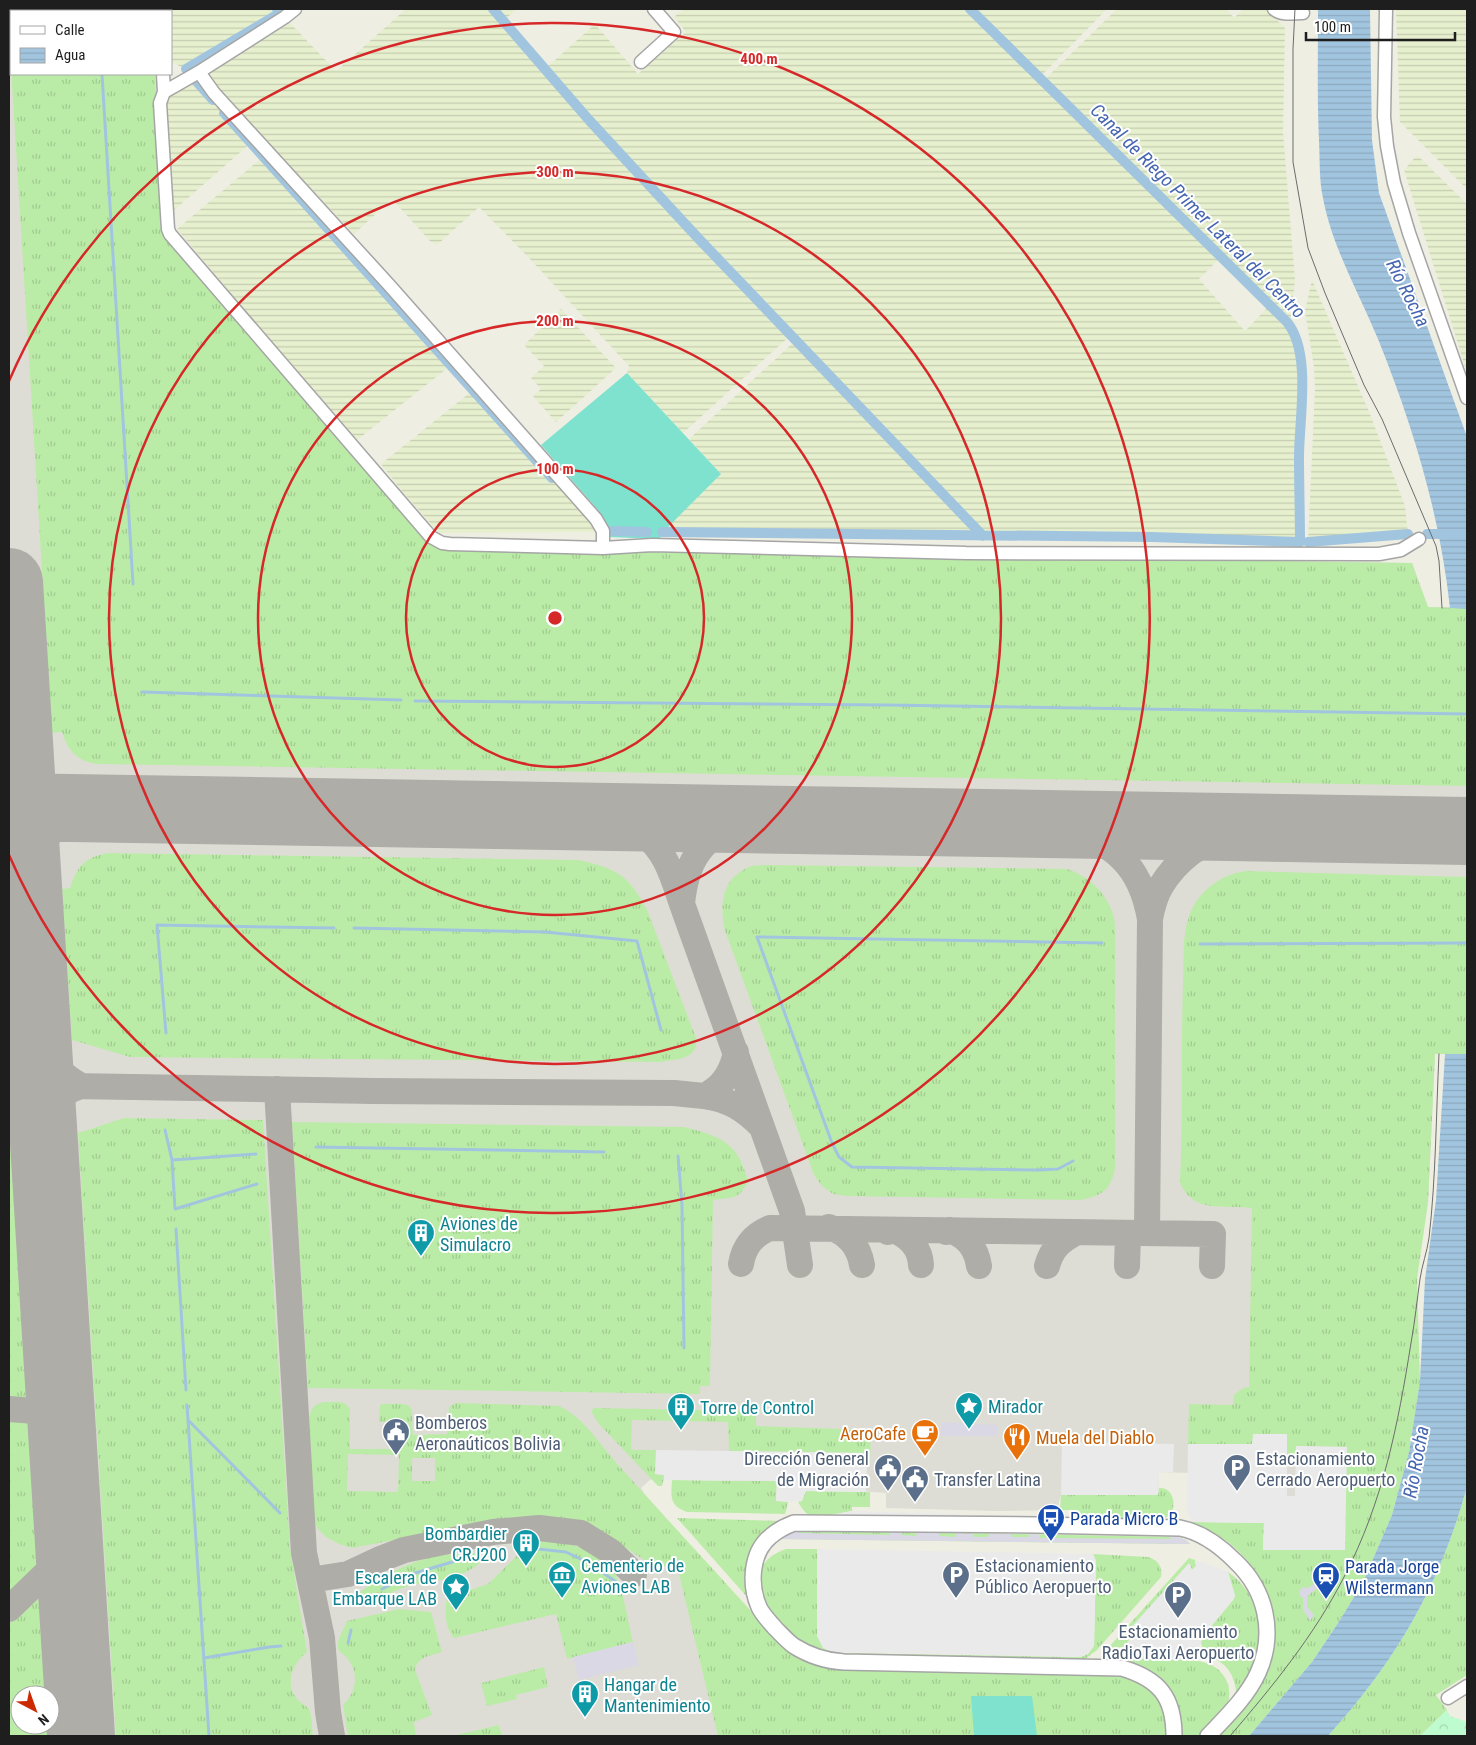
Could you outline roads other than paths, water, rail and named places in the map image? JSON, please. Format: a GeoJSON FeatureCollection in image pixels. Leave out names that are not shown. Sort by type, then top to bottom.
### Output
{"type":"FeatureCollection","features":[{"type":"Feature","properties":{"kind":"street"},"geometry":{"type":"LineString","coordinates":[[164,92],[199,72],[295,9]]}},
{"type":"Feature","properties":{"kind":"street"},"geometry":{"type":"LineString","coordinates":[[641,62],[674,32],[654,9]]}},
{"type":"Feature","properties":{"kind":"street"},"geometry":{"type":"LineString","coordinates":[[1274,9],[1285,14],[1303,13]]}},
{"type":"Feature","properties":{"kind":"street"},"geometry":{"type":"LineString","coordinates":[[1386,9],[1384,117],[1394,183],[1409,233],[1467,398]]}},
{"type":"Feature","properties":{"kind":"street"},"geometry":{"type":"LineString","coordinates":[[199,72],[214,93],[390,286],[596,519],[603,531],[603,548]]}},
{"type":"Feature","properties":{"kind":"street"},"geometry":{"type":"LineString","coordinates":[[162,75],[164,92],[160,103],[168,229],[170,234],[431,537],[442,543],[603,548],[652,544],[966,553],[1379,554],[1401,550],[1419,539]]}},
{"type":"Feature","properties":{"kind":"street"},"geometry":{"type":"LineString","coordinates":[[1174,1736],[1174,1720],[1171,1706],[1166,1696],[1148,1678],[1138,1672],[1122,1668],[844,1662],[819,1658],[806,1653],[787,1641],[760,1608],[755,1595],[753,1579],[754,1568],[762,1545],[782,1528],[794,1522],[1036,1525],[1180,1528],[1190,1530],[1217,1545],[1241,1566],[1260,1593],[1268,1624],[1265,1656],[1258,1674],[1245,1694],[1208,1736]]}},
{"type":"Feature","properties":{"kind":"street"},"geometry":{"type":"LineString","coordinates":[[1448,1698],[1467,1686]]}},
{"type":"Feature","properties":{"kind":"water"},"geometry":{"type":"Polygon","coordinates":[[[1318,9],[1370,9],[1372,140],[1379,193],[1467,437],[1467,609],[1450,608],[1432,505],[1414,438],[1391,372],[1339,252],[1327,216],[1320,170],[1318,9]]]}},
{"type":"Feature","properties":{"kind":"water","name":"Río Rocha"},"geometry":{"type":"Polygon","coordinates":[[[1445,1054],[1467,1054],[1467,1486],[1460,1512],[1441,1563],[1418,1612],[1390,1658],[1369,1687],[1328,1736],[1249,1736],[1312,1662],[1340,1620],[1363,1582],[1392,1515],[1409,1452],[1420,1381],[1425,1279],[1436,1200],[1445,1054]]]}},
{"type":"Feature","properties":{"kind":"waterway"},"geometry":{"type":"LineString","coordinates":[[186,69],[280,13],[277,9]]}},
{"type":"Feature","properties":{"kind":"waterway"},"geometry":{"type":"LineString","coordinates":[[493,9],[589,120],[698,238],[983,536]]}},
{"type":"Feature","properties":{"kind":"waterway","name":"Canal de Riego Primer Lateral del Centro"},"geometry":{"type":"LineString","coordinates":[[662,532],[1152,537],[1300,542],[1299,457],[1302,368],[1295,335],[1287,322],[970,9]]}},
{"type":"Feature","properties":{"kind":"waterway"},"geometry":{"type":"LineString","coordinates":[[102,75],[133,584]]}},
{"type":"Feature","properties":{"kind":"waterway"},"geometry":{"type":"LineString","coordinates":[[197,82],[213,100]]}},
{"type":"Feature","properties":{"kind":"waterway"},"geometry":{"type":"LineString","coordinates":[[224,113],[552,478]]}},
{"type":"Feature","properties":{"kind":"waterway"},"geometry":{"type":"LineString","coordinates":[[613,531],[647,532]]}},
{"type":"Feature","properties":{"kind":"waterway","name":"Canal de Riego Primer Lateral del Centro"},"geometry":{"type":"LineString","coordinates":[[1308,542],[1408,534]]}},
{"type":"Feature","properties":{"kind":"waterway","name":"Canal de Riego Primer Lateral del Centro"},"geometry":{"type":"LineString","coordinates":[[1427,534],[1467,534]]}},
{"type":"Feature","properties":{"kind":"waterway"},"geometry":{"type":"LineString","coordinates":[[142,692],[401,700]]}},
{"type":"Feature","properties":{"kind":"waterway"},"geometry":{"type":"LineString","coordinates":[[415,701],[886,705],[1467,714]]}},
{"type":"Feature","properties":{"kind":"waterway"},"geometry":{"type":"LineString","coordinates":[[166,1033],[157,925],[334,928]]}},
{"type":"Feature","properties":{"kind":"waterway"},"geometry":{"type":"LineString","coordinates":[[354,928],[545,932],[637,941],[661,1030]]}},
{"type":"Feature","properties":{"kind":"waterway"},"geometry":{"type":"LineString","coordinates":[[1073,1161],[1058,1169],[1038,1170],[852,1167],[839,1157],[832,1143],[757,937],[1102,943]]}},
{"type":"Feature","properties":{"kind":"waterway"},"geometry":{"type":"LineString","coordinates":[[1200,944],[1467,943]]}},
{"type":"Feature","properties":{"kind":"waterway"},"geometry":{"type":"LineString","coordinates":[[165,1130],[172,1160],[175,1209],[257,1184]]}},
{"type":"Feature","properties":{"kind":"waterway"},"geometry":{"type":"LineString","coordinates":[[316,1147],[604,1152]]}},
{"type":"Feature","properties":{"kind":"waterway"},"geometry":{"type":"LineString","coordinates":[[172,1160],[256,1154]]}},
{"type":"Feature","properties":{"kind":"waterway"},"geometry":{"type":"LineString","coordinates":[[678,1156],[682,1205],[684,1348]]}},
{"type":"Feature","properties":{"kind":"waterway"},"geometry":{"type":"LineString","coordinates":[[176,1229],[186,1390]]}},
{"type":"Feature","properties":{"kind":"waterway"},"geometry":{"type":"LineString","coordinates":[[187,1405],[209,1736]]}},
{"type":"Feature","properties":{"kind":"waterway"},"geometry":{"type":"LineString","coordinates":[[189,1421],[280,1513]]}},
{"type":"Feature","properties":{"kind":"waterway"},"geometry":{"type":"LineString","coordinates":[[538,1549],[566,1552],[589,1563],[619,1584]]}},
{"type":"Feature","properties":{"kind":"waterway"},"geometry":{"type":"LineString","coordinates":[[382,1589],[412,1574],[462,1559]]}},
{"type":"Feature","properties":{"kind":"waterway"},"geometry":{"type":"LineString","coordinates":[[348,1643],[351,1630]]}},
{"type":"Feature","properties":{"kind":"waterway"},"geometry":{"type":"LineString","coordinates":[[204,1658],[281,1646]]}},
{"type":"Feature","properties":{"kind":"tram line"},"geometry":{"type":"LineString","coordinates":[[1295,9],[1293,162],[1308,248],[1364,385],[1382,419],[1436,546],[1439,561],[1442,608]]}},
{"type":"Feature","properties":{"kind":"tram line"},"geometry":{"type":"LineString","coordinates":[[1230,1736],[1277,1680],[1306,1640],[1332,1599],[1358,1549],[1379,1492],[1401,1404],[1421,1274],[1429,1238],[1439,1054]]}},
{"type":"Feature","properties":{"kind":"place","name":"Aviones de Simulacro"},"geometry":{"type":"Point","coordinates":[421,1257]}},
{"type":"Feature","properties":{"kind":"place","name":"Mirador"},"geometry":{"type":"Point","coordinates":[969,1430]}},
{"type":"Feature","properties":{"kind":"place","name":"Torre de Control"},"geometry":{"type":"Point","coordinates":[681,1431]}},
{"type":"Feature","properties":{"kind":"place","name":"Bomberos Aeronaúticos Bolivia"},"geometry":{"type":"Point","coordinates":[396,1456]}},
{"type":"Feature","properties":{"kind":"place","name":"AeroCafe"},"geometry":{"type":"Point","coordinates":[925,1457]}},
{"type":"Feature","properties":{"kind":"place","name":"Muela del Diablo"},"geometry":{"type":"Point","coordinates":[1017,1461]}},
{"type":"Feature","properties":{"kind":"place","name":"Dirección General de Migración"},"geometry":{"type":"Point","coordinates":[888,1492]}},
{"type":"Feature","properties":{"kind":"place","name":"Estacionamiento Cerrado Aeropuerto"},"geometry":{"type":"Point","coordinates":[1237,1492]}},
{"type":"Feature","properties":{"kind":"place","name":"Transfer Latina"},"geometry":{"type":"Point","coordinates":[915,1503]}},
{"type":"Feature","properties":{"kind":"place","name":"Parada Micro B"},"geometry":{"type":"Point","coordinates":[1051,1542]}},
{"type":"Feature","properties":{"kind":"place","name":"Bombardier CRJ200"},"geometry":{"type":"Point","coordinates":[526,1567]}},
{"type":"Feature","properties":{"kind":"place","name":"Cementerio de Aviones LAB"},"geometry":{"type":"Point","coordinates":[562,1599]}},
{"type":"Feature","properties":{"kind":"place","name":"Estacionamiento Público Aeropuerto"},"geometry":{"type":"Point","coordinates":[956,1599]}},
{"type":"Feature","properties":{"kind":"place","name":"Parada Jorge Wilstermann"},"geometry":{"type":"Point","coordinates":[1326,1600]}},
{"type":"Feature","properties":{"kind":"place","name":"Escalera de Embarque LAB"},"geometry":{"type":"Point","coordinates":[456,1611]}},
{"type":"Feature","properties":{"kind":"place","name":"Estacionamiento RadioTaxi Aeropuerto"},"geometry":{"type":"Point","coordinates":[1178,1619]}},
{"type":"Feature","properties":{"kind":"place","name":"Hangar de Mantenimiento"},"geometry":{"type":"Point","coordinates":[585,1718]}}]}
